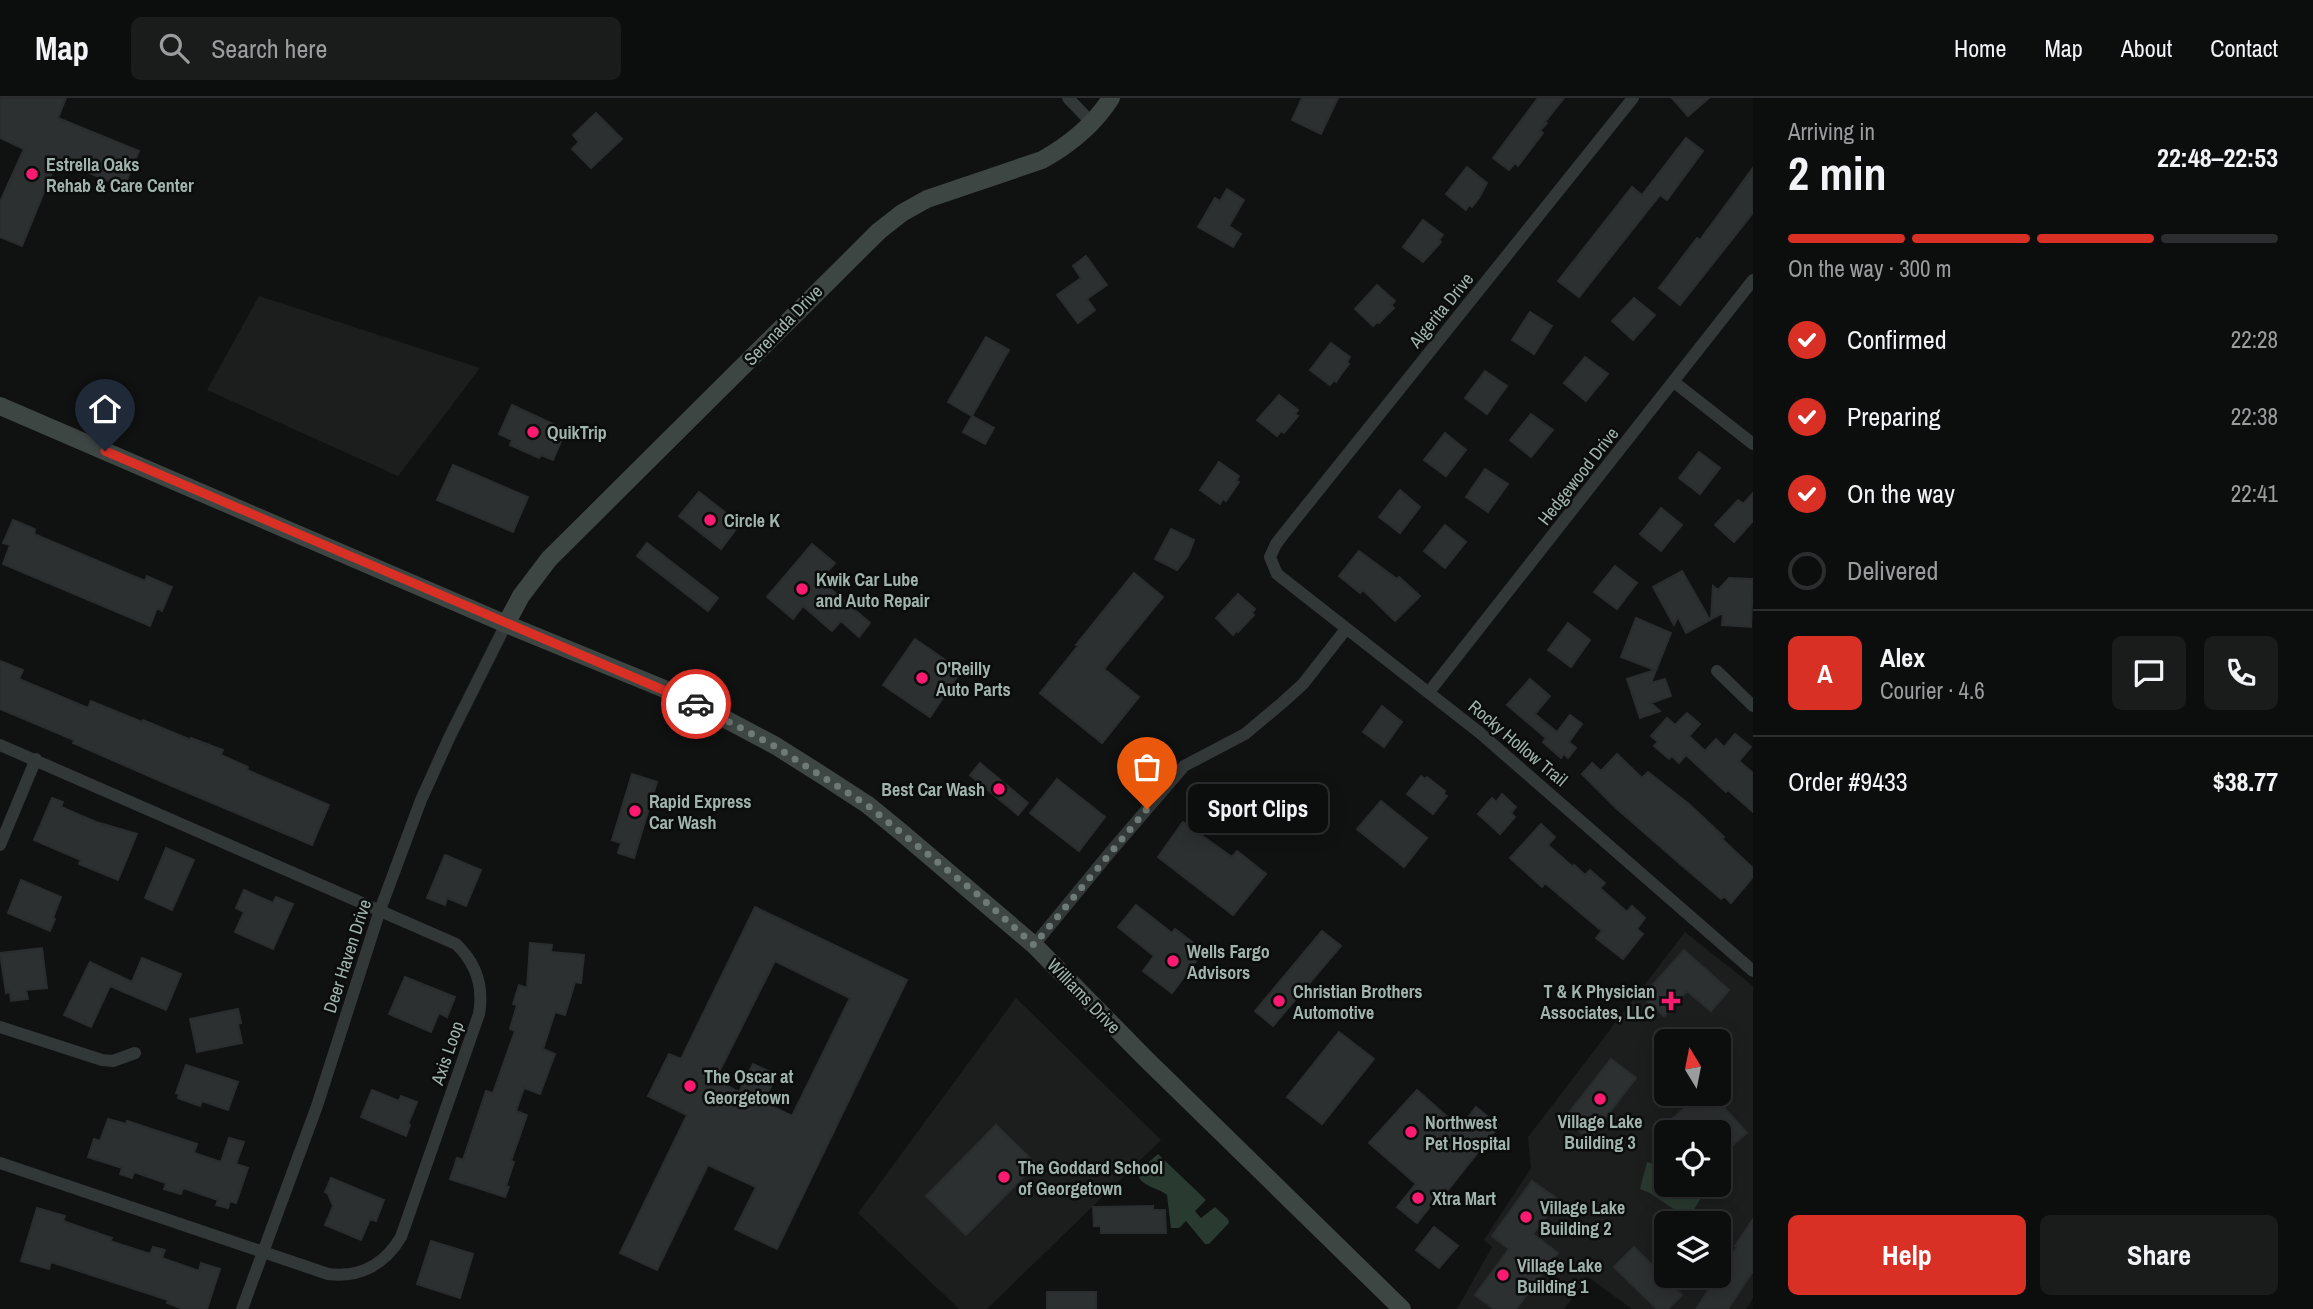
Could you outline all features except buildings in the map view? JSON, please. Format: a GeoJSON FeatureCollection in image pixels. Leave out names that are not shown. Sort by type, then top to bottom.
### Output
{"type":"FeatureCollection","features":[{"type":"Feature","properties":{"kind":"main road","name":"Serenada Drive"},"geometry":{"type":"LineString","coordinates":[[506,624],[521,596],[549,559],[879,230],[927,199],[1042,160],[1074,139],[1092,123],[1111,98]]}},
{"type":"Feature","properties":{"kind":"main road","name":"Williams Drive"},"geometry":{"type":"LineString","coordinates":[[0,406],[684,698],[776,747],[867,805],[977,894],[1034,945],[1145,1058],[1402,1309]]}},
{"type":"Feature","properties":{"kind":"street"},"geometry":{"type":"LineString","coordinates":[[1068,98],[1092,123]]}},
{"type":"Feature","properties":{"kind":"street","name":"Algerita Drive"},"geometry":{"type":"LineString","coordinates":[[1276,544],[1633,98]]}},
{"type":"Feature","properties":{"kind":"street","name":"Hedgewood Drive"},"geometry":{"type":"LineString","coordinates":[[1429,692],[1753,280]]}},
{"type":"Feature","properties":{"kind":"street"},"geometry":{"type":"LineString","coordinates":[[1674,382],[1753,444]]}},
{"type":"Feature","properties":{"kind":"street","name":"Rocky Hollow Trail"},"geometry":{"type":"LineString","coordinates":[[1276,544],[1270,557],[1277,574],[1429,692],[1572,811],[1753,971]]}},
{"type":"Feature","properties":{"kind":"street","name":"Deer Haven Drive"},"geometry":{"type":"LineString","coordinates":[[242,1309],[317,1106],[380,910],[426,788],[506,624]]}},
{"type":"Feature","properties":{"kind":"street"},"geometry":{"type":"LineString","coordinates":[[1034,945],[1184,766],[1245,734],[1282,704],[1304,684],[1346,629]]}},
{"type":"Feature","properties":{"kind":"street"},"geometry":{"type":"LineString","coordinates":[[1717,671],[1753,706]]}},
{"type":"Feature","properties":{"kind":"street","name":"Axis Loop"},"geometry":{"type":"LineString","coordinates":[[0,745],[446,939],[464,951],[476,971],[480,991],[479,1014],[405,1225],[395,1247],[371,1268],[360,1272],[328,1274],[0,1163]]}},
{"type":"Feature","properties":{"kind":"street"},"geometry":{"type":"LineString","coordinates":[[0,845],[36,759]]}},
{"type":"Feature","properties":{"kind":"street"},"geometry":{"type":"LineString","coordinates":[[0,1027],[102,1060],[113,1061],[135,1053]]}},
{"type":"Feature","properties":{"kind":"shaded area"},"geometry":{"type":"Polygon","coordinates":[[[259,296],[480,368],[398,476],[207,390],[259,296]]]}},
{"type":"Feature","properties":{"kind":"shaded area"},"geometry":{"type":"Polygon","coordinates":[[[1685,932],[1753,986],[1753,1298],[1746,1309],[1632,1309],[1588,1277],[1564,1309],[1457,1309],[1492,1247],[1484,1240],[1531,1168],[1528,1137],[1685,932]]]}},
{"type":"Feature","properties":{"kind":"shaded area","name":"The Goddard School of Georgetown"},"geometry":{"type":"Polygon","coordinates":[[[1016,998],[1161,1140],[987,1309],[959,1309],[858,1213],[1016,998]]]}},
{"type":"Feature","properties":{"kind":"shaded area"},"geometry":{"type":"Polygon","coordinates":[[[1158,1154],[1206,1200],[1195,1211],[1201,1218],[1215,1207],[1228,1219],[1229,1223],[1209,1244],[1205,1244],[1186,1221],[1179,1228],[1171,1228],[1167,1195],[1141,1180],[1138,1171],[1158,1154]]]}},
{"type":"Feature","properties":{"kind":"shaded area"},"geometry":{"type":"Polygon","coordinates":[[[1647,1162],[1654,1164],[1654,1196],[1640,1189],[1647,1162]]]}},
{"type":"Feature","properties":{"kind":"shaded area"},"geometry":{"type":"Polygon","coordinates":[[[1656,1197],[1702,1197],[1693,1211],[1676,1211],[1656,1197]]]}},
{"type":"Feature","properties":{"kind":"way so far"},"geometry":{"type":"LineString","coordinates":[[696,704],[776,747],[867,805],[977,894],[1034,945],[1147,809]]}},
{"type":"Feature","properties":{"kind":"place","name":"Estrella Oaks Rehab & Care Center"},"geometry":{"type":"Point","coordinates":[32,174]}},
{"type":"Feature","properties":{"kind":"place","name":"QuikTrip"},"geometry":{"type":"Point","coordinates":[533,432]}},
{"type":"Feature","properties":{"kind":"place","name":"Circle K"},"geometry":{"type":"Point","coordinates":[710,520]}},
{"type":"Feature","properties":{"kind":"place","name":"Kwik Car Lube and Auto Repair"},"geometry":{"type":"Point","coordinates":[802,589]}},
{"type":"Feature","properties":{"kind":"place","name":"O'Reilly Auto Parts"},"geometry":{"type":"Point","coordinates":[922,678]}},
{"type":"Feature","properties":{"kind":"place","name":"Best Car Wash"},"geometry":{"type":"Point","coordinates":[999,789]}},
{"type":"Feature","properties":{"kind":"place","name":"Sport Clips"},"geometry":{"type":"Point","coordinates":[1147,809]}},
{"type":"Feature","properties":{"kind":"place","name":"Rapid Express Car Wash"},"geometry":{"type":"Point","coordinates":[635,811]}},
{"type":"Feature","properties":{"kind":"place","name":"Wells Fargo Advisors"},"geometry":{"type":"Point","coordinates":[1173,961]}},
{"type":"Feature","properties":{"kind":"place","name":"Christian Brothers Automotive"},"geometry":{"type":"Point","coordinates":[1279,1001]}},
{"type":"Feature","properties":{"kind":"place","name":"T & K Physician Associates, LLC"},"geometry":{"type":"Point","coordinates":[1671,1001]}},
{"type":"Feature","properties":{"kind":"place","name":"The Oscar at Georgetown"},"geometry":{"type":"Point","coordinates":[690,1086]}},
{"type":"Feature","properties":{"kind":"place","name":"Village Lake Building 3"},"geometry":{"type":"Point","coordinates":[1600,1099]}},
{"type":"Feature","properties":{"kind":"place","name":"Northwest Pet Hospital"},"geometry":{"type":"Point","coordinates":[1411,1132]}},
{"type":"Feature","properties":{"kind":"place","name":"The Goddard School of Georgetown"},"geometry":{"type":"Point","coordinates":[1004,1177]}},
{"type":"Feature","properties":{"kind":"place","name":"Xtra Mart"},"geometry":{"type":"Point","coordinates":[1418,1198]}},
{"type":"Feature","properties":{"kind":"place","name":"Village Lake Building 2"},"geometry":{"type":"Point","coordinates":[1526,1217]}},
{"type":"Feature","properties":{"kind":"place","name":"Village Lake Building 1"},"geometry":{"type":"Point","coordinates":[1503,1275]}},
{"type":"Feature","properties":{"kind":"route"},"geometry":{"type":"LineString","coordinates":[[105,451],[696,704]]}}]}
